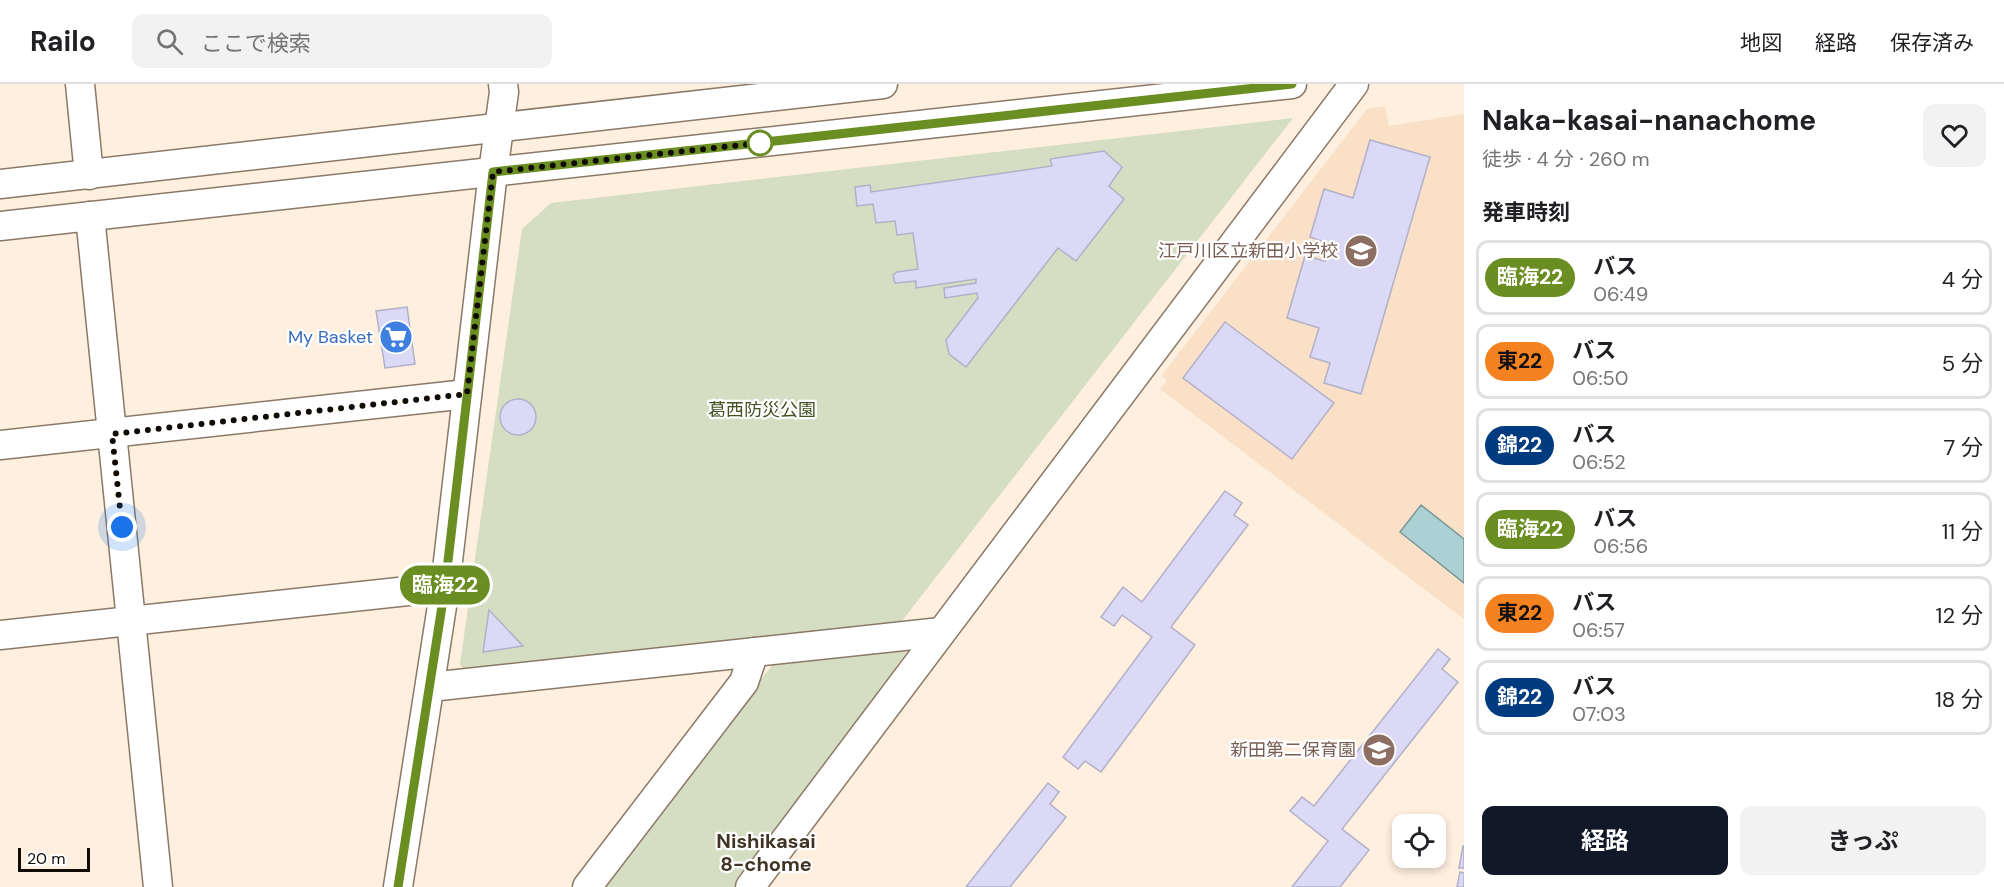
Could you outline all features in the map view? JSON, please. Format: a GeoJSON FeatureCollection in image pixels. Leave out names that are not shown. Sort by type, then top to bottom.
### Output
{"type":"FeatureCollection","features":[{"type":"Feature","properties":{"kind":"street"},"geometry":{"type":"LineString","coordinates":[[80,84],[89,175]]}},
{"type":"Feature","properties":{"kind":"street"},"geometry":{"type":"LineString","coordinates":[[398,887],[445,587],[500,128],[503,84]]}},
{"type":"Feature","properties":{"kind":"street"},"geometry":{"type":"LineString","coordinates":[[0,184],[883,84]]}},
{"type":"Feature","properties":{"kind":"street"},"geometry":{"type":"LineString","coordinates":[[0,226],[1292,84]]}},
{"type":"Feature","properties":{"kind":"street"},"geometry":{"type":"LineString","coordinates":[[750,887],[1354,84]]}},
{"type":"Feature","properties":{"kind":"street"},"geometry":{"type":"LineString","coordinates":[[90,216],[158,887]]}},
{"type":"Feature","properties":{"kind":"street"},"geometry":{"type":"LineString","coordinates":[[0,445],[467,394]]}},
{"type":"Feature","properties":{"kind":"street"},"geometry":{"type":"LineString","coordinates":[[0,635],[445,587]]}},
{"type":"Feature","properties":{"kind":"street"},"geometry":{"type":"LineString","coordinates":[[430,687],[941,632]]}},
{"type":"Feature","properties":{"kind":"street"},"geometry":{"type":"LineString","coordinates":[[587,887],[744,682],[754,652]]}},
{"type":"Feature","properties":{"kind":"shaded area","name":"江戸川区立新田小学校"},"geometry":{"type":"Polygon","coordinates":[[[1385,106],[1389,126],[1464,114],[1464,619],[1160,389],[1167,381],[1162,375],[1367,109],[1385,106]]]}},
{"type":"Feature","properties":{"kind":"green space","name":"葛西防災公園"},"geometry":{"type":"Polygon","coordinates":[[[1293,118],[898,626],[467,675],[460,664],[522,229],[551,203],[1293,118]]]}},
{"type":"Feature","properties":{"kind":"green space"},"geometry":{"type":"Polygon","coordinates":[[[904,644],[906,653],[736,887],[600,887],[777,659],[904,644]]]}},
{"type":"Feature","properties":{"kind":"water"},"geometry":{"type":"Polygon","coordinates":[[[1421,505],[1464,539],[1464,583],[1400,532],[1421,505]]]}},
{"type":"Feature","properties":{"kind":"building"},"geometry":{"type":"Polygon","coordinates":[[[1370,140],[1430,157],[1361,394],[1324,383],[1330,363],[1310,357],[1319,328],[1287,318],[1305,256],[1325,261],[1330,244],[1310,237],[1324,189],[1353,198],[1370,140]]]}},
{"type":"Feature","properties":{"kind":"building"},"geometry":{"type":"Polygon","coordinates":[[[1104,151],[1122,167],[1109,186],[1124,199],[1076,261],[1058,248],[966,367],[949,354],[946,340],[978,298],[977,293],[945,298],[944,288],[976,283],[976,279],[916,288],[916,281],[895,283],[893,275],[897,272],[918,269],[913,233],[897,235],[895,221],[876,223],[873,204],[857,206],[855,187],[870,185],[871,192],[1052,166],[1050,159],[1104,151]]]}},
{"type":"Feature","properties":{"kind":"building","name":"My Basket"},"geometry":{"type":"Polygon","coordinates":[[[407,307],[415,364],[385,368],[376,311],[407,307]]]}},
{"type":"Feature","properties":{"kind":"building"},"geometry":{"type":"Polygon","coordinates":[[[1225,322],[1334,403],[1292,459],[1183,378],[1225,322]]]}},
{"type":"Feature","properties":{"kind":"building"},"geometry":{"type":"Polygon","coordinates":[[[518,399],[531,404],[536,417],[531,430],[518,435],[505,430],[500,417],[505,404],[518,399]]]}},
{"type":"Feature","properties":{"kind":"building"},"geometry":{"type":"Polygon","coordinates":[[[1225,491],[1242,503],[1234,515],[1248,525],[1171,627],[1195,645],[1101,772],[1085,761],[1078,769],[1063,757],[1152,637],[1122,615],[1114,626],[1101,617],[1123,587],[1142,602],[1225,491]]]}},
{"type":"Feature","properties":{"kind":"building"},"geometry":{"type":"Polygon","coordinates":[[[489,610],[523,646],[483,652],[489,610]]]}},
{"type":"Feature","properties":{"kind":"building"},"geometry":{"type":"Polygon","coordinates":[[[1438,649],[1450,659],[1442,669],[1458,682],[1342,829],[1369,850],[1340,887],[1292,887],[1328,841],[1290,811],[1302,797],[1314,806],[1438,649]]]}},
{"type":"Feature","properties":{"kind":"building"},"geometry":{"type":"Polygon","coordinates":[[[1048,783],[1059,792],[1050,804],[1066,817],[1010,887],[966,887],[1048,783]]]}},
{"type":"Feature","properties":{"kind":"building"},"geometry":{"type":"Polygon","coordinates":[[[1463,846],[1464,868],[1459,868],[1463,846]]]}},
{"type":"Feature","properties":{"kind":"building"},"geometry":{"type":"Polygon","coordinates":[[[1460,872],[1464,873],[1464,887],[1457,887],[1460,872]]]}},
{"type":"Feature","properties":{"kind":"bus line","name":"臨海22"},"geometry":{"type":"LineString","coordinates":[[398,887],[445,587],[493,172],[1292,84]]}},
{"type":"Feature","properties":{"kind":"place","name":"江戸川区立新田小学校"},"geometry":{"type":"Point","coordinates":[1361,251]}},
{"type":"Feature","properties":{"kind":"place","name":"My Basket"},"geometry":{"type":"Point","coordinates":[396,337]}},
{"type":"Feature","properties":{"kind":"place","name":"新田第二保育園"},"geometry":{"type":"Point","coordinates":[1379,750]}},
{"type":"Feature","properties":{"kind":"district","name":"Nishikasai 8-chome"},"geometry":{"type":"Point","coordinates":[766,852]}},
{"type":"Feature","properties":{"kind":"route"},"geometry":{"type":"LineString","coordinates":[[122,527],[112,434],[467,394],[493,172],[760,143]]}}]}
